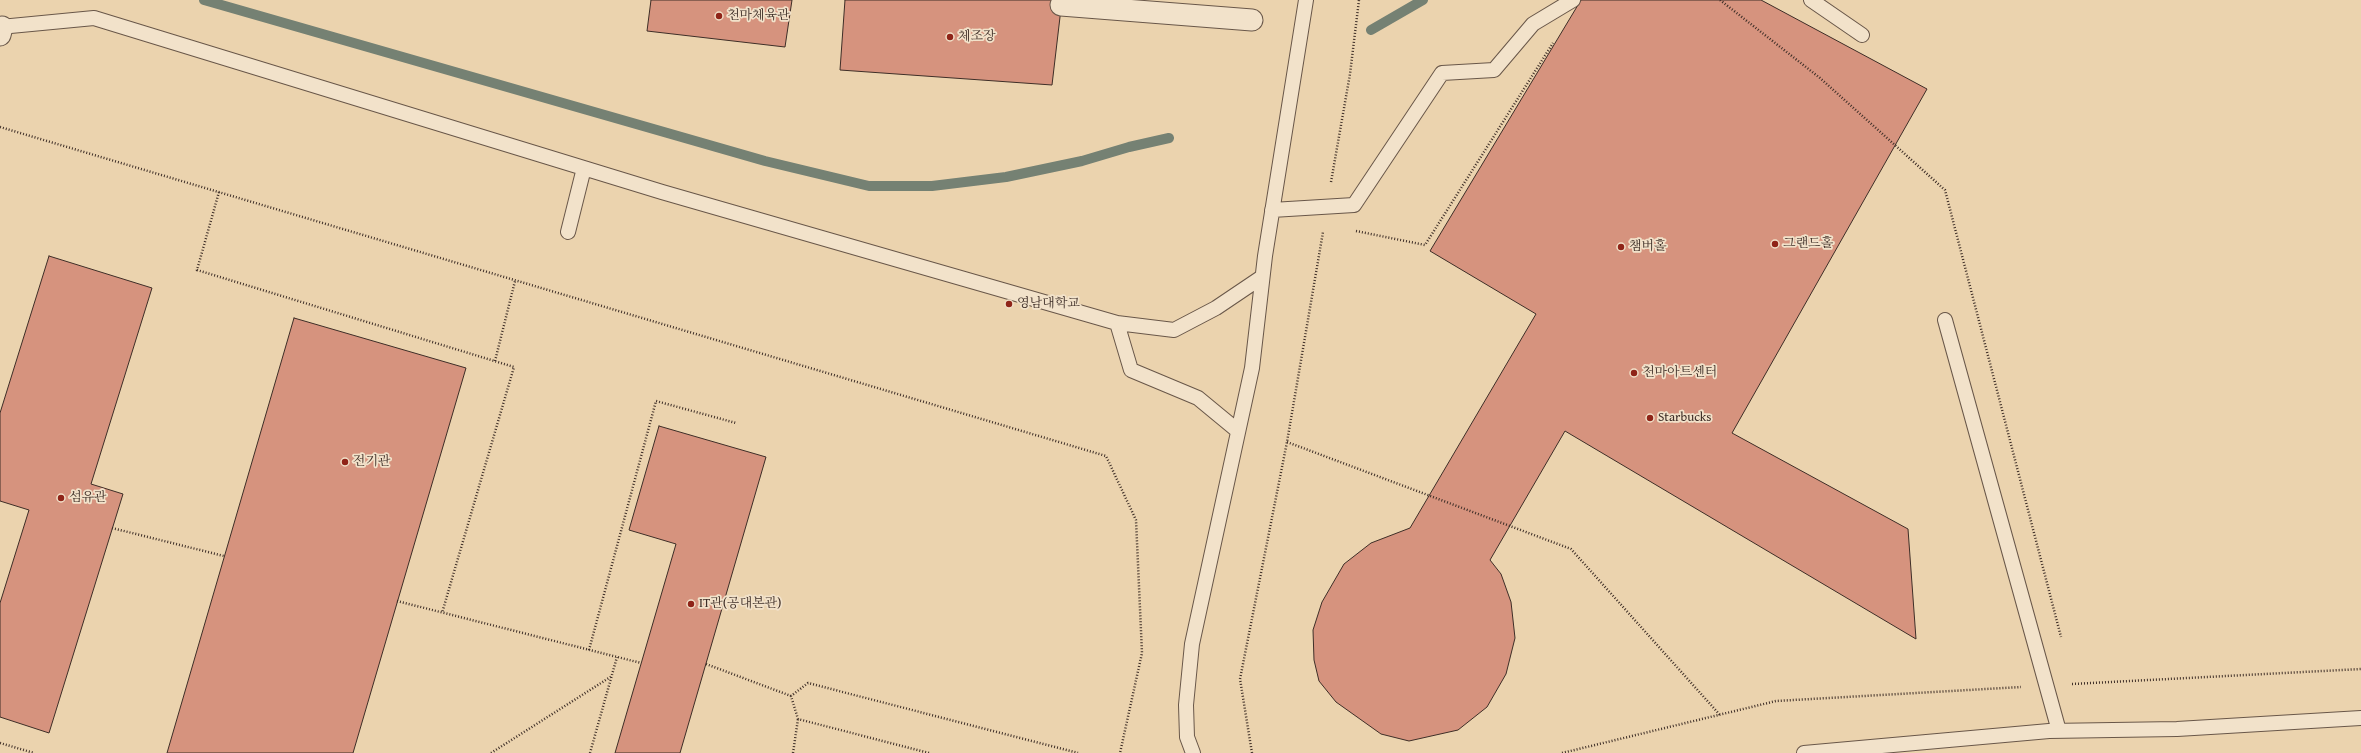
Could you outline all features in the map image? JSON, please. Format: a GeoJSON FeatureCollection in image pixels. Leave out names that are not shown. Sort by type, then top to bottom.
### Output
{"type":"FeatureCollection","features":[{"type":"Feature","properties":{"kind":"street"},"geometry":{"type":"LineString","coordinates":[[1061,5],[1252,20]]}},
{"type":"Feature","properties":{"kind":"lane"},"geometry":{"type":"LineString","coordinates":[[1193,753],[1187,737],[1186,706],[1192,644],[1252,368],[1262,277],[1306,0]]}},
{"type":"Feature","properties":{"kind":"lane"},"geometry":{"type":"LineString","coordinates":[[1272,210],[1354,205],[1442,73],[1494,70],[1532,24],[1573,0]]}},
{"type":"Feature","properties":{"kind":"lane"},"geometry":{"type":"LineString","coordinates":[[1811,0],[1862,35]]}},
{"type":"Feature","properties":{"kind":"lane"},"geometry":{"type":"LineString","coordinates":[[1,30],[94,18],[584,168],[1117,323],[1174,330],[1216,308],[1262,277]]}},
{"type":"Feature","properties":{"kind":"lane"},"geometry":{"type":"LineString","coordinates":[[568,232],[584,168]]}},
{"type":"Feature","properties":{"kind":"lane"},"geometry":{"type":"LineString","coordinates":[[1945,320],[2059,731]]}},
{"type":"Feature","properties":{"kind":"lane"},"geometry":{"type":"LineString","coordinates":[[1117,323],[1131,370],[1198,398],[1238,431]]}},
{"type":"Feature","properties":{"kind":"lane"},"geometry":{"type":"LineString","coordinates":[[1804,753],[1927,740],[2059,731],[2177,729],[2361,718]]}},
{"type":"Feature","properties":{"kind":"path"},"geometry":{"type":"LineString","coordinates":[[1252,753],[1240,680],[1286,442],[1350,74],[1359,0]]}},
{"type":"Feature","properties":{"kind":"path"},"geometry":{"type":"LineString","coordinates":[[1355,231],[1425,245],[1554,40]]}},
{"type":"Feature","properties":{"kind":"path"},"geometry":{"type":"LineString","coordinates":[[0,127],[1106,456],[1136,520],[1142,653],[1120,753]]}},
{"type":"Feature","properties":{"kind":"path"},"geometry":{"type":"LineString","coordinates":[[219,192],[197,270],[514,367],[442,613]]}},
{"type":"Feature","properties":{"kind":"path"},"geometry":{"type":"LineString","coordinates":[[495,361],[515,281]]}},
{"type":"Feature","properties":{"kind":"path"},"geometry":{"type":"LineString","coordinates":[[589,650],[656,401],[736,423]]}},
{"type":"Feature","properties":{"kind":"path"},"geometry":{"type":"LineString","coordinates":[[1286,442],[1571,549],[1720,715]]}},
{"type":"Feature","properties":{"kind":"path"},"geometry":{"type":"LineString","coordinates":[[112,528],[224,556]]}},
{"type":"Feature","properties":{"kind":"path"},"geometry":{"type":"LineString","coordinates":[[397,601],[641,663]]}},
{"type":"Feature","properties":{"kind":"path"},"geometry":{"type":"LineString","coordinates":[[590,753],[617,657]]}},
{"type":"Feature","properties":{"kind":"path"},"geometry":{"type":"LineString","coordinates":[[706,664],[791,696]]}},
{"type":"Feature","properties":{"kind":"path"},"geometry":{"type":"LineString","coordinates":[[1562,753],[1776,702],[2361,669]]}},
{"type":"Feature","properties":{"kind":"path"},"geometry":{"type":"LineString","coordinates":[[491,753],[612,676]]}},
{"type":"Feature","properties":{"kind":"path"},"geometry":{"type":"LineString","coordinates":[[791,696],[808,683],[1078,753]]}},
{"type":"Feature","properties":{"kind":"path"},"geometry":{"type":"LineString","coordinates":[[791,696],[798,719],[793,753]]}},
{"type":"Feature","properties":{"kind":"path"},"geometry":{"type":"LineString","coordinates":[[798,719],[929,753]]}},
{"type":"Feature","properties":{"kind":"path"},"geometry":{"type":"LineString","coordinates":[[0,743],[34,753]]}},
{"type":"Feature","properties":{"kind":"building","name":"천마체육관"},"geometry":{"type":"Polygon","coordinates":[[[651,0],[792,0],[785,47],[647,31],[651,0]]]}},
{"type":"Feature","properties":{"kind":"building","name":"체조장"},"geometry":{"type":"Polygon","coordinates":[[[845,0],[1062,0],[1052,85],[840,70],[845,0]]]}},
{"type":"Feature","properties":{"kind":"building","name":"천마아트센터"},"geometry":{"type":"Polygon","coordinates":[[[1581,0],[1761,0],[1927,89],[1732,433],[1908,529],[1916,639],[1565,431],[1490,560],[1501,574],[1511,602],[1515,638],[1506,674],[1487,707],[1458,730],[1409,741],[1381,734],[1336,702],[1319,681],[1314,660],[1313,630],[1322,602],[1344,564],[1371,543],[1410,528],[1536,314],[1430,251],[1581,0]]]}},
{"type":"Feature","properties":{"kind":"building","name":"섬유관"},"geometry":{"type":"Polygon","coordinates":[[[49,256],[152,288],[91,484],[123,494],[49,733],[0,717],[0,603],[29,510],[0,501],[0,413],[49,256]]]}},
{"type":"Feature","properties":{"kind":"building","name":"전기관"},"geometry":{"type":"Polygon","coordinates":[[[294,318],[466,368],[353,753],[167,753],[294,318]]]}},
{"type":"Feature","properties":{"kind":"building","name":"IT관(공대본관)"},"geometry":{"type":"Polygon","coordinates":[[[659,426],[766,457],[680,753],[615,753],[676,544],[629,530],[659,426]]]}},
{"type":"Feature","properties":{"kind":"waterway"},"geometry":{"type":"LineString","coordinates":[[204,0],[765,161],[869,186],[932,186],[1006,177],[1082,161],[1129,147],[1169,138]]}},
{"type":"Feature","properties":{"kind":"waterway"},"geometry":{"type":"LineString","coordinates":[[1371,30],[1423,0]]}},
{"type":"Feature","properties":{"kind":"place","name":"천마체육관"},"geometry":{"type":"Point","coordinates":[719,16]}},
{"type":"Feature","properties":{"kind":"place","name":"체조장"},"geometry":{"type":"Point","coordinates":[950,37]}},
{"type":"Feature","properties":{"kind":"place","name":"그랜드홀"},"geometry":{"type":"Point","coordinates":[1775,244]}},
{"type":"Feature","properties":{"kind":"place","name":"챔버홀"},"geometry":{"type":"Point","coordinates":[1621,247]}},
{"type":"Feature","properties":{"kind":"place","name":"영남대학교"},"geometry":{"type":"Point","coordinates":[1009,304]}},
{"type":"Feature","properties":{"kind":"place","name":"천마아트센터"},"geometry":{"type":"Point","coordinates":[1634,373]}},
{"type":"Feature","properties":{"kind":"place","name":"Starbucks"},"geometry":{"type":"Point","coordinates":[1650,418]}},
{"type":"Feature","properties":{"kind":"place","name":"전기관"},"geometry":{"type":"Point","coordinates":[345,462]}},
{"type":"Feature","properties":{"kind":"place","name":"섬유관"},"geometry":{"type":"Point","coordinates":[61,498]}},
{"type":"Feature","properties":{"kind":"place","name":"IT관(공대본관)"},"geometry":{"type":"Point","coordinates":[691,604]}}]}
